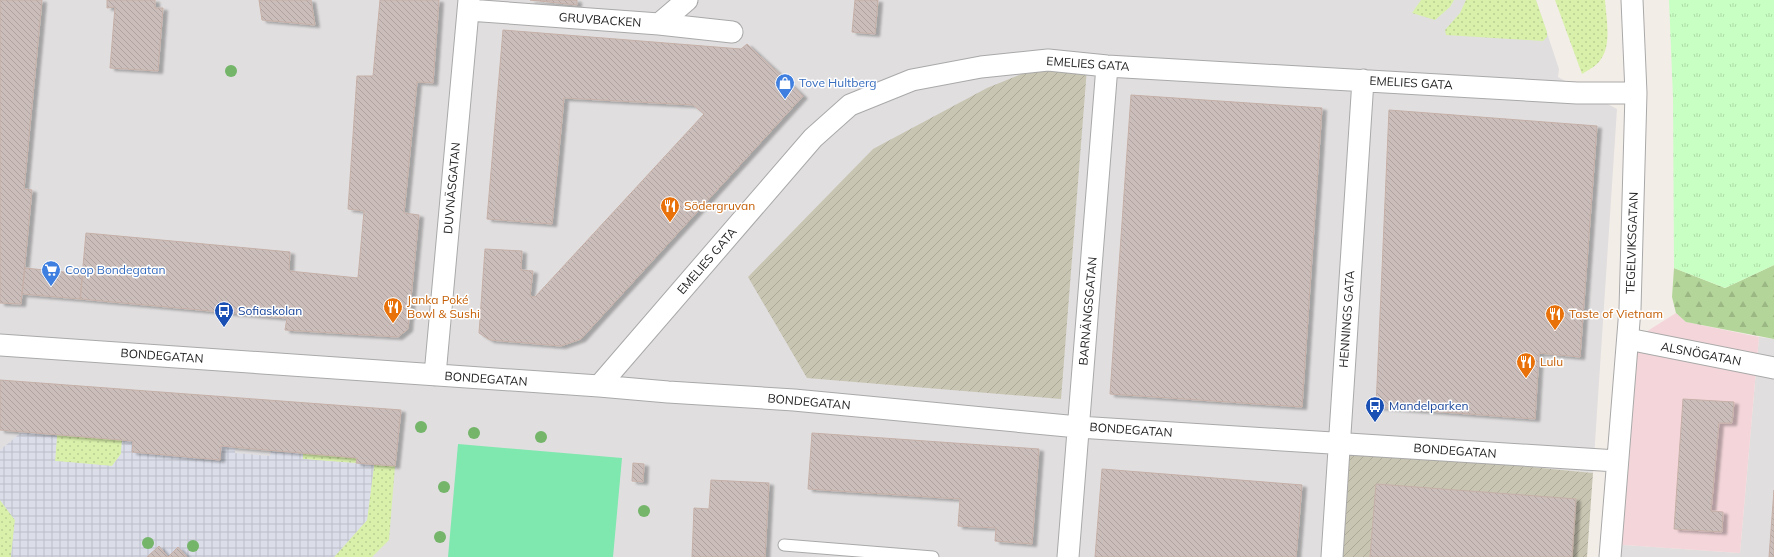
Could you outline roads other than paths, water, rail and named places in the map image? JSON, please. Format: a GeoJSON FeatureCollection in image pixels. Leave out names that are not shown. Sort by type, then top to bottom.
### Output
{"type":"FeatureCollection","features":[{"type":"Feature","properties":{"kind":"street"},"geometry":{"type":"LineString","coordinates":[[660,24],[687,0]]}},
{"type":"Feature","properties":{"kind":"street","name":"TEGELVIKSGATAN"},"geometry":{"type":"LineString","coordinates":[[1610,557],[1628,340],[1636,93],[1632,0]]}},
{"type":"Feature","properties":{"kind":"street","name":"GRUVBACKEN"},"geometry":{"type":"LineString","coordinates":[[468,5],[732,32]]}},
{"type":"Feature","properties":{"kind":"street","name":"DUVNÄSGATAN"},"geometry":{"type":"LineString","coordinates":[[435,376],[468,5]]}},
{"type":"Feature","properties":{"kind":"street","name":"EMELIES GATA"},"geometry":{"type":"LineString","coordinates":[[599,386],[813,138],[850,104],[912,80],[981,68],[1048,60],[1107,66],[1577,93],[1636,93]]}},
{"type":"Feature","properties":{"kind":"street","name":"BARNÄNGSGATAN"},"geometry":{"type":"LineString","coordinates":[[1068,557],[1107,66]]}},
{"type":"Feature","properties":{"kind":"street","name":"HENNINGS GATA"},"geometry":{"type":"LineString","coordinates":[[1332,557],[1363,80]]}},
{"type":"Feature","properties":{"kind":"street","name":"ALSNÖGATAN"},"geometry":{"type":"LineString","coordinates":[[1628,340],[1774,368]]}},
{"type":"Feature","properties":{"kind":"street","name":"BONDEGATAN"},"geometry":{"type":"LineString","coordinates":[[0,345],[794,400],[1078,427],[1617,461]]}},
{"type":"Feature","properties":{"kind":"lane"},"geometry":{"type":"LineString","coordinates":[[784,545],[932,557]]}},
{"type":"Feature","properties":{"kind":"place","name":"Tove Hultberg"},"geometry":{"type":"Point","coordinates":[785,100]}},
{"type":"Feature","properties":{"kind":"place","name":"Södergruvan"},"geometry":{"type":"Point","coordinates":[670,223]}},
{"type":"Feature","properties":{"kind":"place","name":"Coop Bondegatan"},"geometry":{"type":"Point","coordinates":[51,287]}},
{"type":"Feature","properties":{"kind":"place","name":"Janka Poké Bowl & Sushi"},"geometry":{"type":"Point","coordinates":[393,324]}},
{"type":"Feature","properties":{"kind":"place","name":"Sofiaskolan"},"geometry":{"type":"Point","coordinates":[224,328]}},
{"type":"Feature","properties":{"kind":"place","name":"Taste of Vietnam"},"geometry":{"type":"Point","coordinates":[1555,331]}},
{"type":"Feature","properties":{"kind":"place","name":"Lulu"},"geometry":{"type":"Point","coordinates":[1526,379]}},
{"type":"Feature","properties":{"kind":"place","name":"Mandelparken"},"geometry":{"type":"Point","coordinates":[1375,423]}}]}
